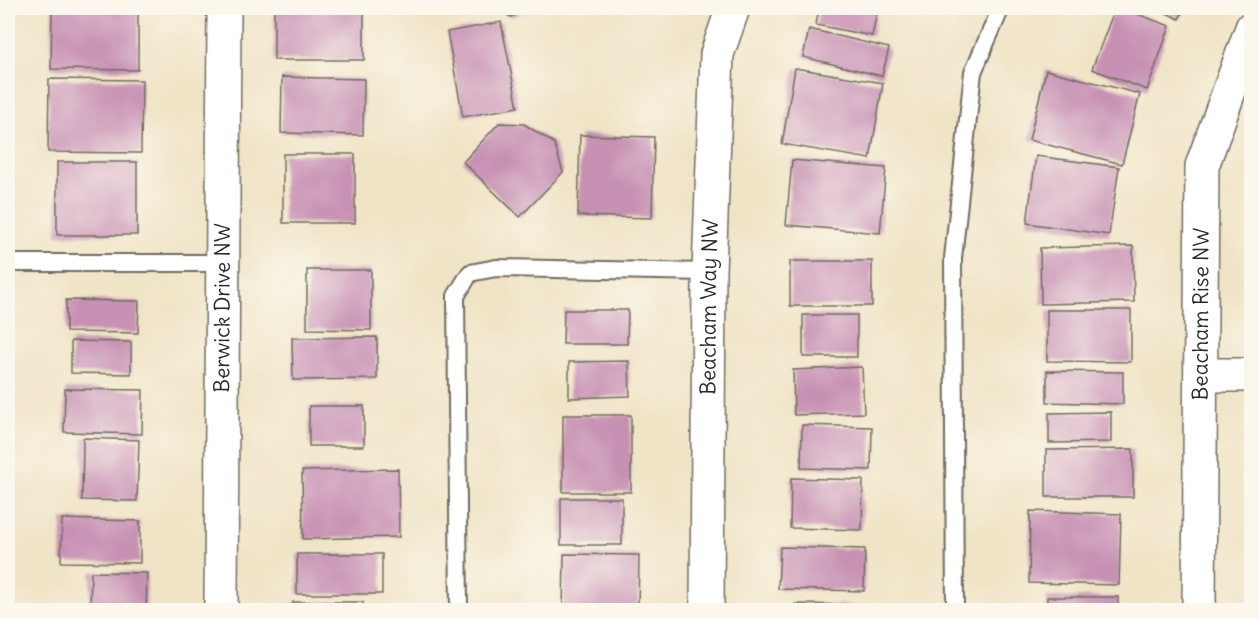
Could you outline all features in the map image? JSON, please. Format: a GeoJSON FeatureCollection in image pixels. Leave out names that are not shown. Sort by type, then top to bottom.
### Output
{"type":"FeatureCollection","features":[{"type":"Feature","properties":{"kind":"street","name":"Berwick Drive NW"},"geometry":{"type":"LineString","coordinates":[[221,610],[224,8]]}},
{"type":"Feature","properties":{"kind":"street","name":"Beacham Way NW"},"geometry":{"type":"LineString","coordinates":[[707,610],[709,272],[717,54],[733,8]]}},
{"type":"Feature","properties":{"kind":"street","name":"Beacham Rise NW"},"geometry":{"type":"LineString","coordinates":[[1199,610],[1202,166],[1251,28]]}},
{"type":"Feature","properties":{"kind":"street"},"geometry":{"type":"LineString","coordinates":[[1201,375],[1251,375]]}},
{"type":"Feature","properties":{"kind":"lane"},"geometry":{"type":"LineString","coordinates":[[955,610],[953,258],[973,72],[1001,8]]}},
{"type":"Feature","properties":{"kind":"lane"},"geometry":{"type":"LineString","coordinates":[[8,263],[222,263]]}},
{"type":"Feature","properties":{"kind":"lane"},"geometry":{"type":"LineString","coordinates":[[459,610],[456,296],[470,273],[496,267],[709,272]]}},
{"type":"Feature","properties":{"kind":"building"},"geometry":{"type":"Polygon","coordinates":[[[52,8],[138,8],[138,70],[51,69],[52,8]]]}},
{"type":"Feature","properties":{"kind":"building"},"geometry":{"type":"Polygon","coordinates":[[[274,8],[364,8],[364,60],[274,60],[274,8]]]}},
{"type":"Feature","properties":{"kind":"building"},"geometry":{"type":"Polygon","coordinates":[[[494,8],[532,8],[511,17],[494,8]]]}},
{"type":"Feature","properties":{"kind":"building"},"geometry":{"type":"Polygon","coordinates":[[[819,8],[878,8],[872,36],[816,25],[819,8]]]}},
{"type":"Feature","properties":{"kind":"building"},"geometry":{"type":"Polygon","coordinates":[[[1115,8],[1121,8],[1170,26],[1147,90],[1092,69],[1115,8]]]}},
{"type":"Feature","properties":{"kind":"building"},"geometry":{"type":"Polygon","coordinates":[[[1156,8],[1185,8],[1179,19],[1156,8]]]}},
{"type":"Feature","properties":{"kind":"building"},"geometry":{"type":"Polygon","coordinates":[[[501,22],[518,107],[463,117],[447,32],[501,22]]]}},
{"type":"Feature","properties":{"kind":"building"},"geometry":{"type":"Polygon","coordinates":[[[809,29],[889,48],[882,76],[803,57],[809,29]]]}},
{"type":"Feature","properties":{"kind":"building"},"geometry":{"type":"Polygon","coordinates":[[[795,68],[883,83],[870,159],[782,144],[795,68]]]}},
{"type":"Feature","properties":{"kind":"building"},"geometry":{"type":"Polygon","coordinates":[[[1046,70],[1140,94],[1122,164],[1029,140],[1046,70]]]}},
{"type":"Feature","properties":{"kind":"building"},"geometry":{"type":"Polygon","coordinates":[[[282,77],[364,79],[363,135],[281,133],[282,77]]]}},
{"type":"Feature","properties":{"kind":"building"},"geometry":{"type":"Polygon","coordinates":[[[49,79],[142,80],[141,153],[48,152],[49,79]]]}},
{"type":"Feature","properties":{"kind":"building"},"geometry":{"type":"Polygon","coordinates":[[[499,123],[524,124],[554,143],[563,172],[520,217],[463,162],[499,123]]]}},
{"type":"Feature","properties":{"kind":"building"},"geometry":{"type":"Polygon","coordinates":[[[580,135],[654,137],[652,218],[578,216],[580,135]]]}},
{"type":"Feature","properties":{"kind":"building"},"geometry":{"type":"Polygon","coordinates":[[[283,154],[355,154],[355,223],[283,223],[283,154]]]}},
{"type":"Feature","properties":{"kind":"building"},"geometry":{"type":"Polygon","coordinates":[[[1036,156],[1119,167],[1109,235],[1027,223],[1036,156]]]}},
{"type":"Feature","properties":{"kind":"building"},"geometry":{"type":"Polygon","coordinates":[[[792,160],[886,168],[880,233],[786,225],[792,160]]]}},
{"type":"Feature","properties":{"kind":"building"},"geometry":{"type":"Polygon","coordinates":[[[57,162],[137,162],[137,235],[57,235],[57,162]]]}},
{"type":"Feature","properties":{"kind":"building"},"geometry":{"type":"Polygon","coordinates":[[[1133,246],[1134,302],[1041,304],[1040,248],[1133,246]]]}},
{"type":"Feature","properties":{"kind":"building"},"geometry":{"type":"Polygon","coordinates":[[[790,261],[872,261],[872,306],[790,306],[790,261]]]}},
{"type":"Feature","properties":{"kind":"building"},"geometry":{"type":"Polygon","coordinates":[[[307,270],[371,270],[371,330],[307,329],[307,270]]]}},
{"type":"Feature","properties":{"kind":"building"},"geometry":{"type":"Polygon","coordinates":[[[66,300],[139,301],[138,333],[66,332],[66,300]]]}},
{"type":"Feature","properties":{"kind":"building"},"geometry":{"type":"Polygon","coordinates":[[[564,310],[628,310],[627,344],[563,344],[564,310]]]}},
{"type":"Feature","properties":{"kind":"building"},"geometry":{"type":"Polygon","coordinates":[[[1047,310],[1131,310],[1131,362],[1047,361],[1047,310]]]}},
{"type":"Feature","properties":{"kind":"building"},"geometry":{"type":"Polygon","coordinates":[[[803,315],[857,315],[857,357],[803,357],[803,315]]]}},
{"type":"Feature","properties":{"kind":"building"},"geometry":{"type":"Polygon","coordinates":[[[377,337],[377,379],[293,380],[292,338],[377,337]]]}},
{"type":"Feature","properties":{"kind":"building"},"geometry":{"type":"Polygon","coordinates":[[[71,341],[131,342],[131,374],[71,373],[71,341]]]}},
{"type":"Feature","properties":{"kind":"building"},"geometry":{"type":"Polygon","coordinates":[[[629,361],[630,396],[569,398],[569,362],[629,361]]]}},
{"type":"Feature","properties":{"kind":"building"},"geometry":{"type":"Polygon","coordinates":[[[862,367],[864,413],[794,415],[793,370],[862,367]]]}},
{"type":"Feature","properties":{"kind":"building"},"geometry":{"type":"Polygon","coordinates":[[[1047,371],[1123,372],[1123,404],[1047,402],[1047,371]]]}},
{"type":"Feature","properties":{"kind":"building"},"geometry":{"type":"Polygon","coordinates":[[[65,389],[143,390],[142,434],[64,432],[65,389]]]}},
{"type":"Feature","properties":{"kind":"building"},"geometry":{"type":"Polygon","coordinates":[[[309,406],[364,406],[364,446],[309,446],[309,406]]]}},
{"type":"Feature","properties":{"kind":"building"},"geometry":{"type":"Polygon","coordinates":[[[1111,412],[1111,442],[1049,443],[1049,413],[1111,412]]]}},
{"type":"Feature","properties":{"kind":"building"},"geometry":{"type":"Polygon","coordinates":[[[563,415],[631,415],[631,492],[563,492],[563,415]]]}},
{"type":"Feature","properties":{"kind":"building"},"geometry":{"type":"Polygon","coordinates":[[[802,425],[872,427],[871,470],[801,468],[802,425]]]}},
{"type":"Feature","properties":{"kind":"building"},"geometry":{"type":"Polygon","coordinates":[[[83,438],[139,440],[137,501],[82,500],[83,438]]]}},
{"type":"Feature","properties":{"kind":"building"},"geometry":{"type":"Polygon","coordinates":[[[1133,449],[1133,497],[1046,497],[1046,450],[1133,449]]]}},
{"type":"Feature","properties":{"kind":"building"},"geometry":{"type":"Polygon","coordinates":[[[398,469],[399,537],[303,539],[302,471],[398,469]]]}},
{"type":"Feature","properties":{"kind":"building"},"geometry":{"type":"Polygon","coordinates":[[[791,478],[863,480],[862,530],[790,528],[791,478]]]}},
{"type":"Feature","properties":{"kind":"building"},"geometry":{"type":"Polygon","coordinates":[[[561,498],[622,498],[622,545],[561,545],[561,498]]]}},
{"type":"Feature","properties":{"kind":"building"},"geometry":{"type":"Polygon","coordinates":[[[1030,511],[1121,514],[1119,585],[1029,583],[1030,511]]]}},
{"type":"Feature","properties":{"kind":"building"},"geometry":{"type":"Polygon","coordinates":[[[62,519],[140,521],[140,563],[61,562],[62,519]]]}},
{"type":"Feature","properties":{"kind":"building"},"geometry":{"type":"Polygon","coordinates":[[[780,547],[865,549],[864,591],[778,589],[780,547]]]}},
{"type":"Feature","properties":{"kind":"building"},"geometry":{"type":"Polygon","coordinates":[[[297,554],[382,554],[382,594],[297,594],[297,554]]]}},
{"type":"Feature","properties":{"kind":"building"},"geometry":{"type":"Polygon","coordinates":[[[564,554],[639,555],[638,610],[563,610],[564,554]]]}},
{"type":"Feature","properties":{"kind":"building"},"geometry":{"type":"Polygon","coordinates":[[[91,572],[147,573],[146,610],[90,610],[91,572]]]}},
{"type":"Feature","properties":{"kind":"building"},"geometry":{"type":"Polygon","coordinates":[[[1047,597],[1118,597],[1118,610],[1047,610],[1047,597]]]}},
{"type":"Feature","properties":{"kind":"building"},"geometry":{"type":"Polygon","coordinates":[[[293,602],[363,602],[363,610],[293,610],[293,602]]]}},
{"type":"Feature","properties":{"kind":"building"},"geometry":{"type":"Polygon","coordinates":[[[795,604],[852,605],[852,610],[795,610],[795,604]]]}}]}
